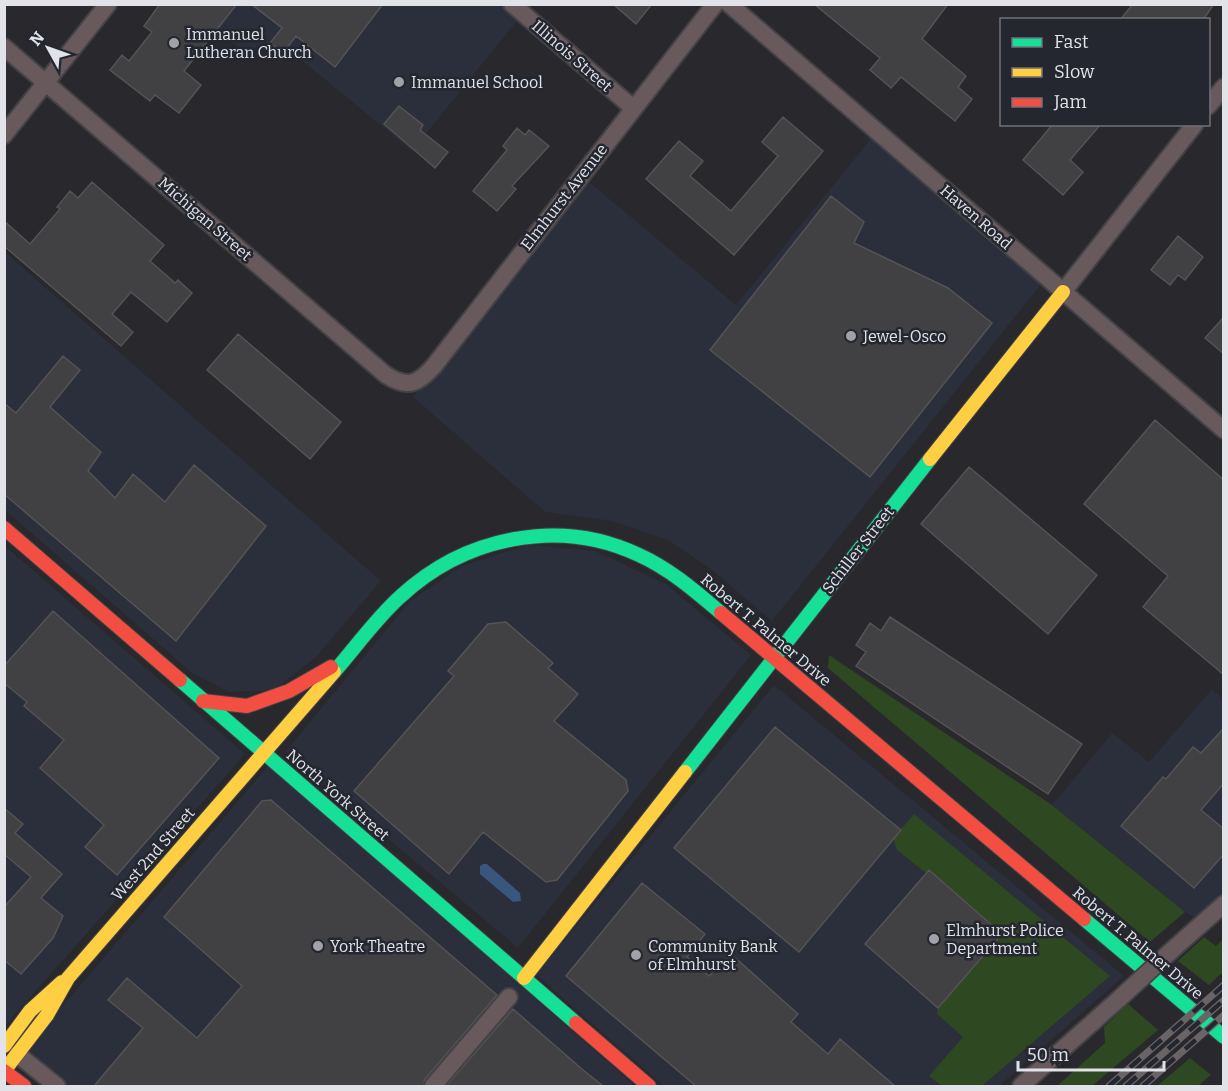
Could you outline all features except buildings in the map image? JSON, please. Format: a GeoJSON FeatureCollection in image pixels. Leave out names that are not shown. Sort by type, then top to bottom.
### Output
{"type":"FeatureCollection","features":[{"type":"Feature","properties":{"kind":"street"},"geometry":{"type":"LineString","coordinates":[[4,135],[108,4]]}},
{"type":"Feature","properties":{"kind":"street","name":"Illinois Street"},"geometry":{"type":"LineString","coordinates":[[512,4],[633,108]]}},
{"type":"Feature","properties":{"kind":"street","name":"Elmhurst Avenue"},"geometry":{"type":"LineString","coordinates":[[409,383],[417,381],[434,366],[715,4]]}},
{"type":"Feature","properties":{"kind":"street","name":"Haven Road"},"geometry":{"type":"LineString","coordinates":[[729,4],[1224,430]]}},
{"type":"Feature","properties":{"kind":"street","name":"Michigan Street"},"geometry":{"type":"LineString","coordinates":[[4,47],[386,375],[397,382],[409,383]]}},
{"type":"Feature","properties":{"kind":"street"},"geometry":{"type":"LineString","coordinates":[[1210,105],[1224,87]]}},
{"type":"Feature","properties":{"kind":"street","name":"Schiller Street"},"geometry":{"type":"LineString","coordinates":[[524,978],[1193,126]]}},
{"type":"Feature","properties":{"kind":"street","name":"North York Street"},"geometry":{"type":"LineString","coordinates":[[4,528],[649,1086]]}},
{"type":"Feature","properties":{"kind":"street","name":"Robert T. Palmer Drive"},"geometry":{"type":"LineString","coordinates":[[264,753],[400,596],[453,559],[501,540],[551,534],[619,547],[634,552],[687,584],[1224,1037]]}},
{"type":"Feature","properties":{"kind":"street"},"geometry":{"type":"LineString","coordinates":[[203,701],[247,706],[289,691],[345,659]]}},
{"type":"Feature","properties":{"kind":"street","name":"West 2nd Street"},"geometry":{"type":"LineString","coordinates":[[4,1071],[8,1047],[17,1025],[46,993],[68,978],[264,753]]}},
{"type":"Feature","properties":{"kind":"street"},"geometry":{"type":"LineString","coordinates":[[1021,1086],[1224,904]]}},
{"type":"Feature","properties":{"kind":"street"},"geometry":{"type":"LineString","coordinates":[[433,1086],[509,997]]}},
{"type":"Feature","properties":{"kind":"street"},"geometry":{"type":"LineString","coordinates":[[8,1047],[57,1086]]}},
{"type":"Feature","properties":{"kind":"street"},"geometry":{"type":"LineString","coordinates":[[4,1071],[24,1086]]}},
{"type":"Feature","properties":{"kind":"shaded area","name":"Immanuel School"},"geometry":{"type":"Polygon","coordinates":[[[508,4],[521,16],[412,151],[288,49],[280,58],[260,43],[249,55],[182,5],[508,4]]]}},
{"type":"Feature","properties":{"kind":"shaded area"},"geometry":{"type":"Polygon","coordinates":[[[873,136],[1042,283],[772,621],[712,570],[668,540],[612,521],[545,512],[413,397],[588,181],[736,305],[873,136]]]}},
{"type":"Feature","properties":{"kind":"shaded area"},"geometry":{"type":"Polygon","coordinates":[[[5,252],[381,581],[316,657],[274,690],[229,692],[192,673],[5,510],[5,252]]]}},
{"type":"Feature","properties":{"kind":"shaded area"},"geometry":{"type":"Polygon","coordinates":[[[529,545],[595,551],[666,584],[751,655],[518,948],[285,752],[410,601],[464,565],[529,545]]]}},
{"type":"Feature","properties":{"kind":"shaded area"},"geometry":{"type":"Polygon","coordinates":[[[5,546],[245,754],[5,1026],[5,546]]]}},
{"type":"Feature","properties":{"kind":"shaded area"},"geometry":{"type":"Polygon","coordinates":[[[774,685],[1124,976],[999,1086],[664,1086],[536,975],[774,685]]]}},
{"type":"Feature","properties":{"kind":"shaded area"},"geometry":{"type":"Polygon","coordinates":[[[1212,689],[1223,699],[1223,901],[1201,921],[1185,912],[1052,805],[1112,733],[1149,762],[1212,689]]]}},
{"type":"Feature","properties":{"kind":"shaded area"},"geometry":{"type":"Polygon","coordinates":[[[268,766],[635,1086],[60,1086],[22,1053],[268,766]]]}},
{"type":"Feature","properties":{"kind":"green space"},"geometry":{"type":"Polygon","coordinates":[[[829,655],[1052,805],[1185,912],[1150,942],[828,668],[829,655]]]}},
{"type":"Feature","properties":{"kind":"green space"},"geometry":{"type":"Polygon","coordinates":[[[914,814],[1110,976],[982,1086],[942,1086],[929,1076],[963,1037],[937,1014],[938,1008],[1002,933],[929,870],[926,873],[897,850],[893,838],[914,814]]]}},
{"type":"Feature","properties":{"kind":"green space"},"geometry":{"type":"Polygon","coordinates":[[[1204,937],[1216,946],[1223,939],[1223,972],[1209,985],[1178,961],[1204,937]]]}},
{"type":"Feature","properties":{"kind":"green space"},"geometry":{"type":"Polygon","coordinates":[[[1128,1004],[1158,1030],[1092,1086],[1057,1086],[1105,1043],[1104,1027],[1128,1004]]]}},
{"type":"Feature","properties":{"kind":"green space"},"geometry":{"type":"Polygon","coordinates":[[[1190,1058],[1211,1075],[1198,1086],[1157,1086],[1190,1058]]]}},
{"type":"Feature","properties":{"kind":"water"},"geometry":{"type":"Polygon","coordinates":[[[487,864],[520,893],[521,901],[513,902],[480,874],[480,866],[487,864]]]}},
{"type":"Feature","properties":{"kind":"railway"},"geometry":{"type":"LineString","coordinates":[[1109,1086],[1224,985]]}},
{"type":"Feature","properties":{"kind":"railway"},"geometry":{"type":"LineString","coordinates":[[1126,1086],[1224,1000]]}},
{"type":"Feature","properties":{"kind":"railway"},"geometry":{"type":"LineString","coordinates":[[1143,1086],[1224,1015]]}},
{"type":"Feature","properties":{"kind":"traffic: fast"},"geometry":{"type":"LineString","coordinates":[[685,772],[930,459]]}},
{"type":"Feature","properties":{"kind":"traffic: fast"},"geometry":{"type":"LineString","coordinates":[[334,672],[384,613],[426,576],[454,559],[483,547],[514,539],[545,536],[577,537],[608,543],[639,555],[661,567],[721,613]]}},
{"type":"Feature","properties":{"kind":"traffic: fast"},"geometry":{"type":"LineString","coordinates":[[180,680],[576,1023]]}},
{"type":"Feature","properties":{"kind":"traffic: fast"},"geometry":{"type":"LineString","coordinates":[[1084,919],[1224,1037]]}},
{"type":"Feature","properties":{"kind":"traffic: slow"},"geometry":{"type":"LineString","coordinates":[[930,459],[1063,292]]}},
{"type":"Feature","properties":{"kind":"traffic: slow"},"geometry":{"type":"LineString","coordinates":[[4,1071],[47,1015],[68,978],[334,672]]}},
{"type":"Feature","properties":{"kind":"traffic: slow"},"geometry":{"type":"LineString","coordinates":[[524,978],[685,772]]}},
{"type":"Feature","properties":{"kind":"traffic: slow"},"geometry":{"type":"LineString","coordinates":[[4,1046],[30,1011],[62,982]]}},
{"type":"Feature","properties":{"kind":"traffic: jam"},"geometry":{"type":"LineString","coordinates":[[4,528],[180,680]]}},
{"type":"Feature","properties":{"kind":"traffic: jam"},"geometry":{"type":"LineString","coordinates":[[721,613],[1084,919]]}},
{"type":"Feature","properties":{"kind":"traffic: jam"},"geometry":{"type":"LineString","coordinates":[[203,701],[247,706],[289,691],[331,667]]}},
{"type":"Feature","properties":{"kind":"traffic: jam"},"geometry":{"type":"LineString","coordinates":[[576,1023],[649,1086]]}},
{"type":"Feature","properties":{"kind":"traffic: jam"},"geometry":{"type":"LineString","coordinates":[[4,1071],[24,1086]]}},
{"type":"Feature","properties":{"kind":"place","name":"Immanuel Lutheran Church"},"geometry":{"type":"Point","coordinates":[174,43]}},
{"type":"Feature","properties":{"kind":"place","name":"Immanuel School"},"geometry":{"type":"Point","coordinates":[399,82]}},
{"type":"Feature","properties":{"kind":"place","name":"Jewel-Osco"},"geometry":{"type":"Point","coordinates":[851,336]}},
{"type":"Feature","properties":{"kind":"place","name":"Elmhurst Police Department"},"geometry":{"type":"Point","coordinates":[934,939]}},
{"type":"Feature","properties":{"kind":"place","name":"York Theatre"},"geometry":{"type":"Point","coordinates":[318,946]}},
{"type":"Feature","properties":{"kind":"place","name":"Community Bank of Elmhurst"},"geometry":{"type":"Point","coordinates":[636,955]}}]}
